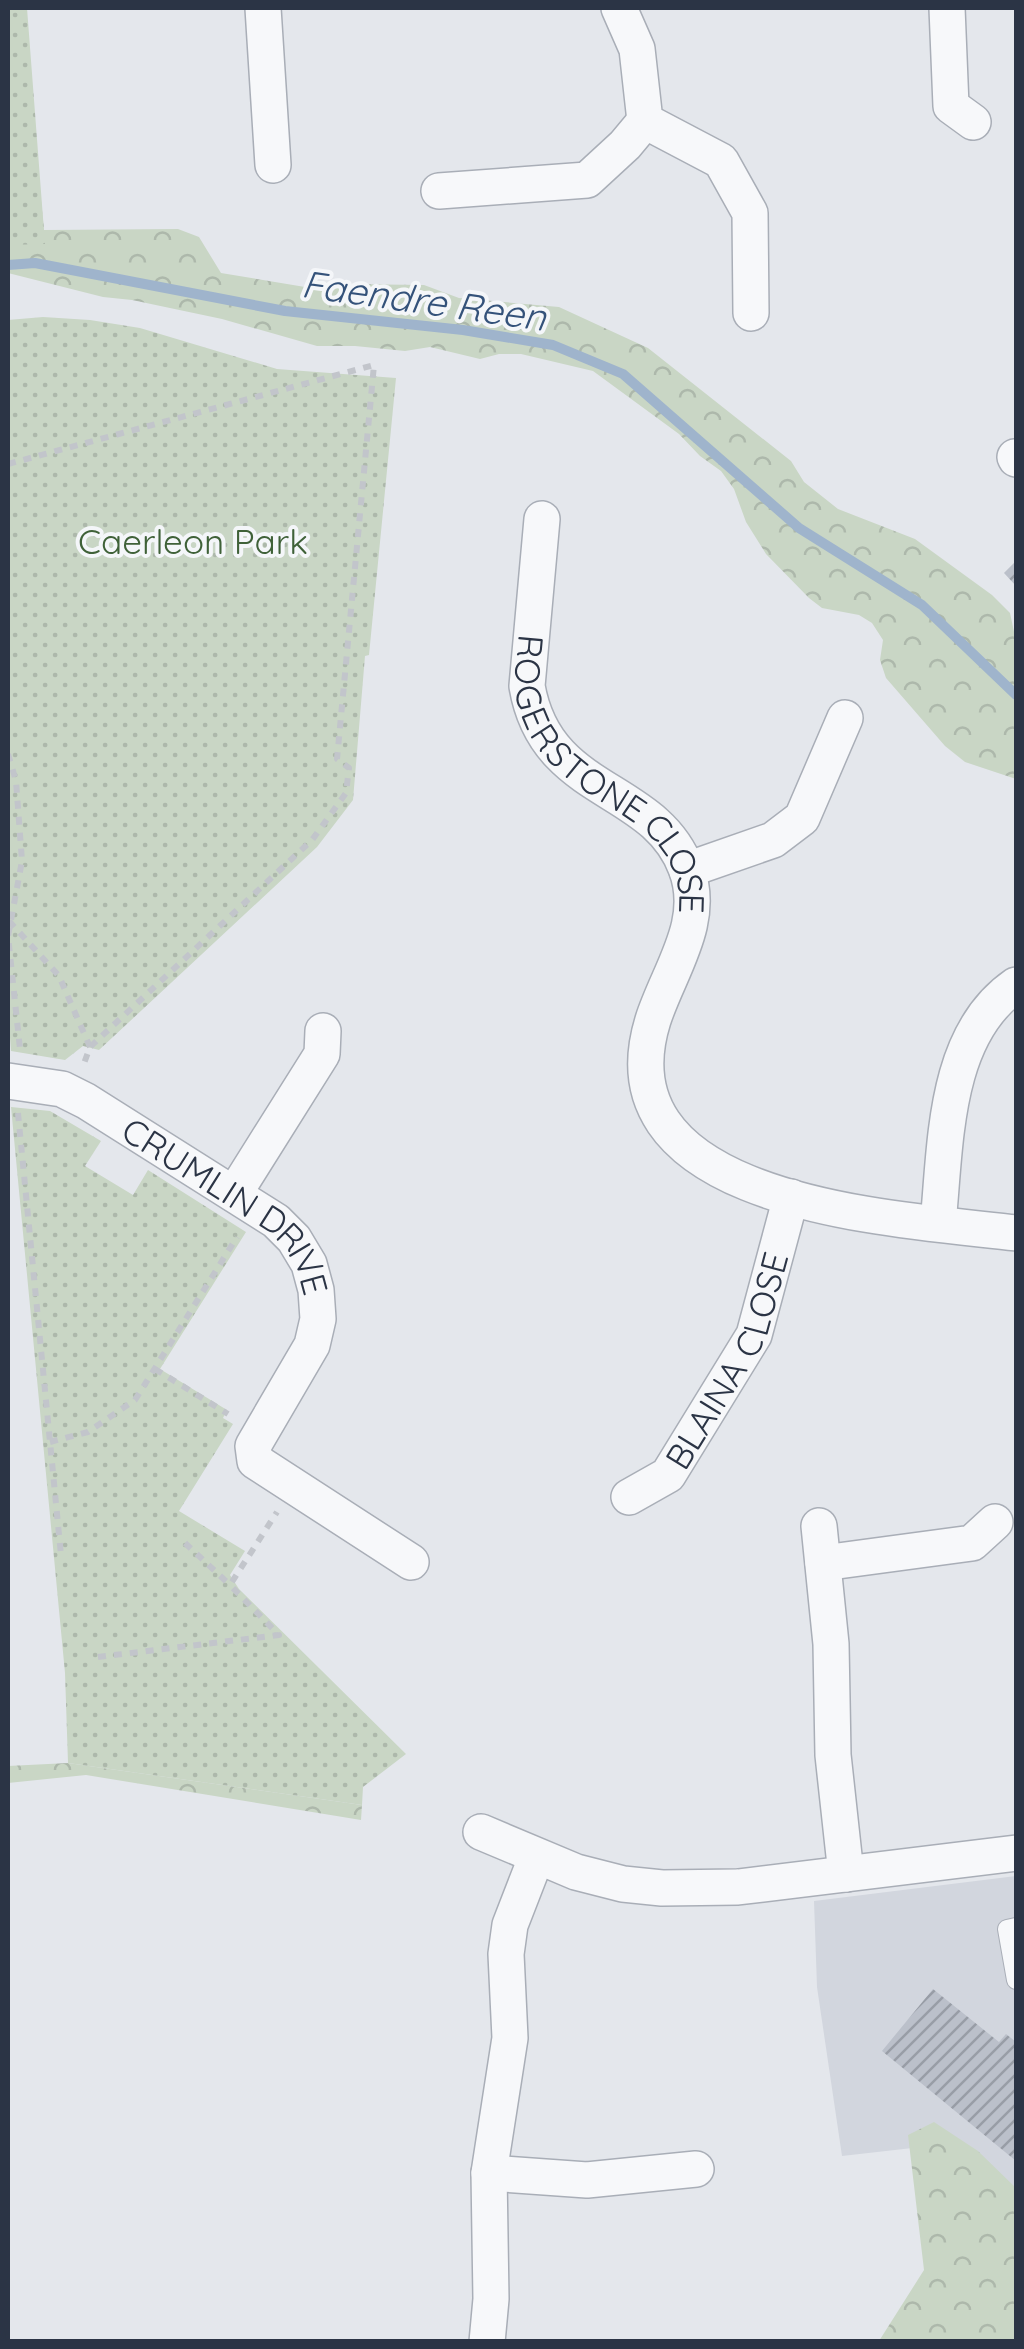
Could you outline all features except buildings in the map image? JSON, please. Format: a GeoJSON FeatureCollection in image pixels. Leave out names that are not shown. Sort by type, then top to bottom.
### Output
{"type":"FeatureCollection","features":[{"type":"Feature","properties":{"kind":"street"},"geometry":{"type":"LineString","coordinates":[[263,8],[272,164]]}},
{"type":"Feature","properties":{"kind":"street"},"geometry":{"type":"LineString","coordinates":[[439,191],[586,180],[625,145],[645,121],[636,49],[619,8]]}},
{"type":"Feature","properties":{"kind":"street"},"geometry":{"type":"LineString","coordinates":[[947,8],[951,106],[974,122]]}},
{"type":"Feature","properties":{"kind":"street"},"geometry":{"type":"LineString","coordinates":[[645,121],[721,161],[750,214],[751,313]]}},
{"type":"Feature","properties":{"kind":"street","name":"ROGERSTONE CLOSE"},"geometry":{"type":"LineString","coordinates":[[542,519],[527,686],[531,711],[540,732],[580,775],[662,830],[687,870],[693,900],[691,922],[650,1029],[644,1061],[657,1114],[675,1139],[699,1158],[791,1197],[854,1213],[1016,1234]]}},
{"type":"Feature","properties":{"kind":"street"},"geometry":{"type":"LineString","coordinates":[[687,870],[773,840],[802,818],[845,718]]}},
{"type":"Feature","properties":{"kind":"street"},"geometry":{"type":"LineString","coordinates":[[938,1223],[956,1078],[986,1013],[1016,985]]}},
{"type":"Feature","properties":{"kind":"street"},"geometry":{"type":"LineString","coordinates":[[239,1210],[322,1054],[323,1030]]}},
{"type":"Feature","properties":{"kind":"street","name":"CRUMLIN DRIVE"},"geometry":{"type":"LineString","coordinates":[[15,1082],[62,1088],[239,1210],[276,1222],[294,1239],[309,1264],[318,1319],[312,1345],[253,1446],[256,1461],[412,1562]]}},
{"type":"Feature","properties":{"kind":"street","name":"BLAINA CLOSE"},"geometry":{"type":"LineString","coordinates":[[630,1498],[668,1474],[754,1335],[791,1197]]}},
{"type":"Feature","properties":{"kind":"street"},"geometry":{"type":"LineString","coordinates":[[823,1563],[972,1543],[995,1522]]}},
{"type":"Feature","properties":{"kind":"street"},"geometry":{"type":"LineString","coordinates":[[819,1526],[831,1644],[832,1755],[846,1874]]}},
{"type":"Feature","properties":{"kind":"street"},"geometry":{"type":"LineString","coordinates":[[481,1832],[576,1872],[662,1888],[738,1887],[1016,1853]]}},
{"type":"Feature","properties":{"kind":"street"},"geometry":{"type":"LineString","coordinates":[[486,2342],[491,2299],[489,2173],[510,2038],[506,1954],[510,1925],[536,1858]]}},
{"type":"Feature","properties":{"kind":"street"},"geometry":{"type":"LineString","coordinates":[[489,2173],[587,2180],[696,2168]]}},
{"type":"Feature","properties":{"kind":"lane"},"geometry":{"type":"LineString","coordinates":[[1016,1927],[1008,1928],[1016,1980]]}},
{"type":"Feature","properties":{"kind":"path"},"geometry":{"type":"LineString","coordinates":[[8,464],[374,365],[337,760],[349,768],[346,794],[312,840],[90,1047],[60,976],[9,920]]}},
{"type":"Feature","properties":{"kind":"path"},"geometry":{"type":"LineString","coordinates":[[8,754],[16,781],[22,860],[8,936],[15,1082],[61,1555]]}},
{"type":"Feature","properties":{"kind":"path"},"geometry":{"type":"LineString","coordinates":[[50,1442],[88,1432],[136,1400],[239,1210]]}},
{"type":"Feature","properties":{"kind":"path"},"geometry":{"type":"LineString","coordinates":[[155,1369],[228,1414]]}},
{"type":"Feature","properties":{"kind":"path"},"geometry":{"type":"LineString","coordinates":[[230,1585],[294,1486]]}},
{"type":"Feature","properties":{"kind":"path"},"geometry":{"type":"LineString","coordinates":[[98,1657],[279,1635],[185,1543]]}},
{"type":"Feature","properties":{"kind":"shaded area"},"geometry":{"type":"Polygon","coordinates":[[[1016,1876],[1016,2224],[930,2146],[842,2156],[817,1987],[814,1901],[1016,1876]]]}},
{"type":"Feature","properties":{"kind":"green space"},"geometry":{"type":"Polygon","coordinates":[[[8,8],[27,8],[45,244],[8,245],[8,8]]]}},
{"type":"Feature","properties":{"kind":"green space"},"geometry":{"type":"Polygon","coordinates":[[[33,121],[44,230],[178,229],[199,237],[221,273],[323,290],[345,284],[424,285],[459,298],[559,307],[648,348],[791,461],[804,482],[838,509],[915,539],[992,595],[1010,613],[1016,641],[1016,779],[965,762],[945,746],[886,678],[880,660],[883,640],[872,623],[859,615],[822,608],[809,598],[766,554],[721,471],[679,434],[593,371],[521,354],[480,359],[430,347],[405,351],[317,346],[222,319],[103,297],[8,273],[8,168],[33,121]]]}},
{"type":"Feature","properties":{"kind":"green space","name":"Caerleon Park"},"geometry":{"type":"Polygon","coordinates":[[[43,317],[140,328],[277,369],[396,378],[353,800],[317,847],[99,1050],[83,1046],[65,1060],[11,1051],[8,1011],[8,320],[43,317]]]}},
{"type":"Feature","properties":{"kind":"green space"},"geometry":{"type":"Polygon","coordinates":[[[11,1107],[50,1111],[101,1141],[85,1166],[133,1195],[148,1170],[246,1232],[160,1369],[227,1410],[223,1418],[233,1424],[179,1511],[245,1551],[230,1575],[239,1589],[406,1754],[363,1787],[362,1805],[68,1763],[65,1673],[11,1107]]]}},
{"type":"Feature","properties":{"kind":"green space"},"geometry":{"type":"Polygon","coordinates":[[[68,1763],[362,1805],[361,1820],[86,1775],[8,1783],[8,1766],[68,1763]]]}},
{"type":"Feature","properties":{"kind":"green space"},"geometry":{"type":"Polygon","coordinates":[[[934,2122],[978,2151],[1016,2188],[1016,2341],[879,2341],[924,2270],[908,2135],[934,2122]]]}},
{"type":"Feature","properties":{"kind":"waterway","name":"Faendre Reen"},"geometry":{"type":"LineString","coordinates":[[8,265],[35,263],[285,311],[463,330],[553,345],[623,374],[799,528],[922,605],[1016,695]]}}]}
